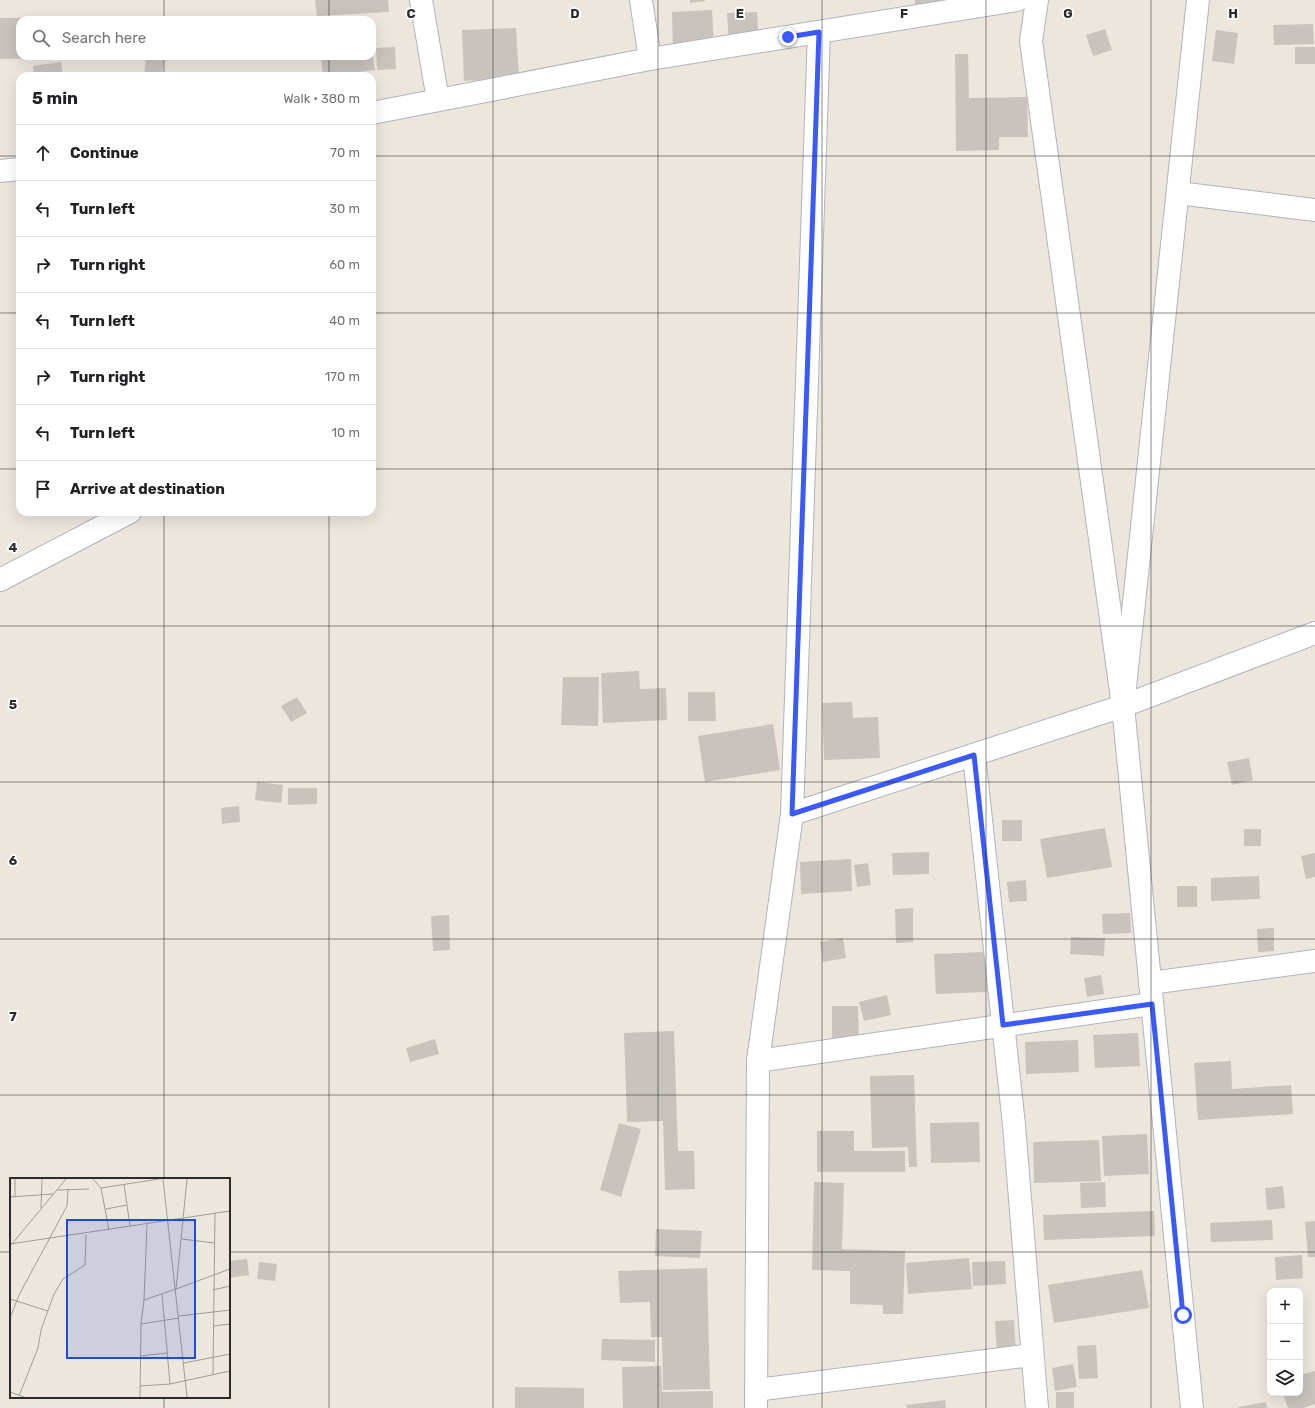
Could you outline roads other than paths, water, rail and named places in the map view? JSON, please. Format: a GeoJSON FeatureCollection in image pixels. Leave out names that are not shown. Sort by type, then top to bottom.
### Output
{"type":"FeatureCollection","features":[{"type":"Feature","properties":{"kind":"street"},"geometry":{"type":"LineString","coordinates":[[421,0],[438,100]]}},
{"type":"Feature","properties":{"kind":"street"},"geometry":{"type":"LineString","coordinates":[[642,0],[650,59]]}},
{"type":"Feature","properties":{"kind":"street"},"geometry":{"type":"LineString","coordinates":[[376,112],[650,59],[1017,0]]}},
{"type":"Feature","properties":{"kind":"street"},"geometry":{"type":"LineString","coordinates":[[1037,0],[1031,41],[1123,706],[1192,1408]]}},
{"type":"Feature","properties":{"kind":"street"},"geometry":{"type":"LineString","coordinates":[[1123,706],[1198,0]]}},
{"type":"Feature","properties":{"kind":"street"},"geometry":{"type":"LineString","coordinates":[[819,32],[792,814],[758,1061],[756,1399],[1032,1355]]}},
{"type":"Feature","properties":{"kind":"street"},"geometry":{"type":"LineString","coordinates":[[0,171],[16,169]]}},
{"type":"Feature","properties":{"kind":"street"},"geometry":{"type":"LineString","coordinates":[[1178,193],[1315,210]]}},
{"type":"Feature","properties":{"kind":"street"},"geometry":{"type":"LineString","coordinates":[[0,580],[122,516]]}},
{"type":"Feature","properties":{"kind":"street"},"geometry":{"type":"LineString","coordinates":[[792,814],[1123,706],[1315,633]]}},
{"type":"Feature","properties":{"kind":"street"},"geometry":{"type":"LineString","coordinates":[[974,755],[1014,1126],[1037,1408]]}},
{"type":"Feature","properties":{"kind":"street"},"geometry":{"type":"LineString","coordinates":[[758,1061],[1003,1025],[1151,993],[1315,961]]}}]}
